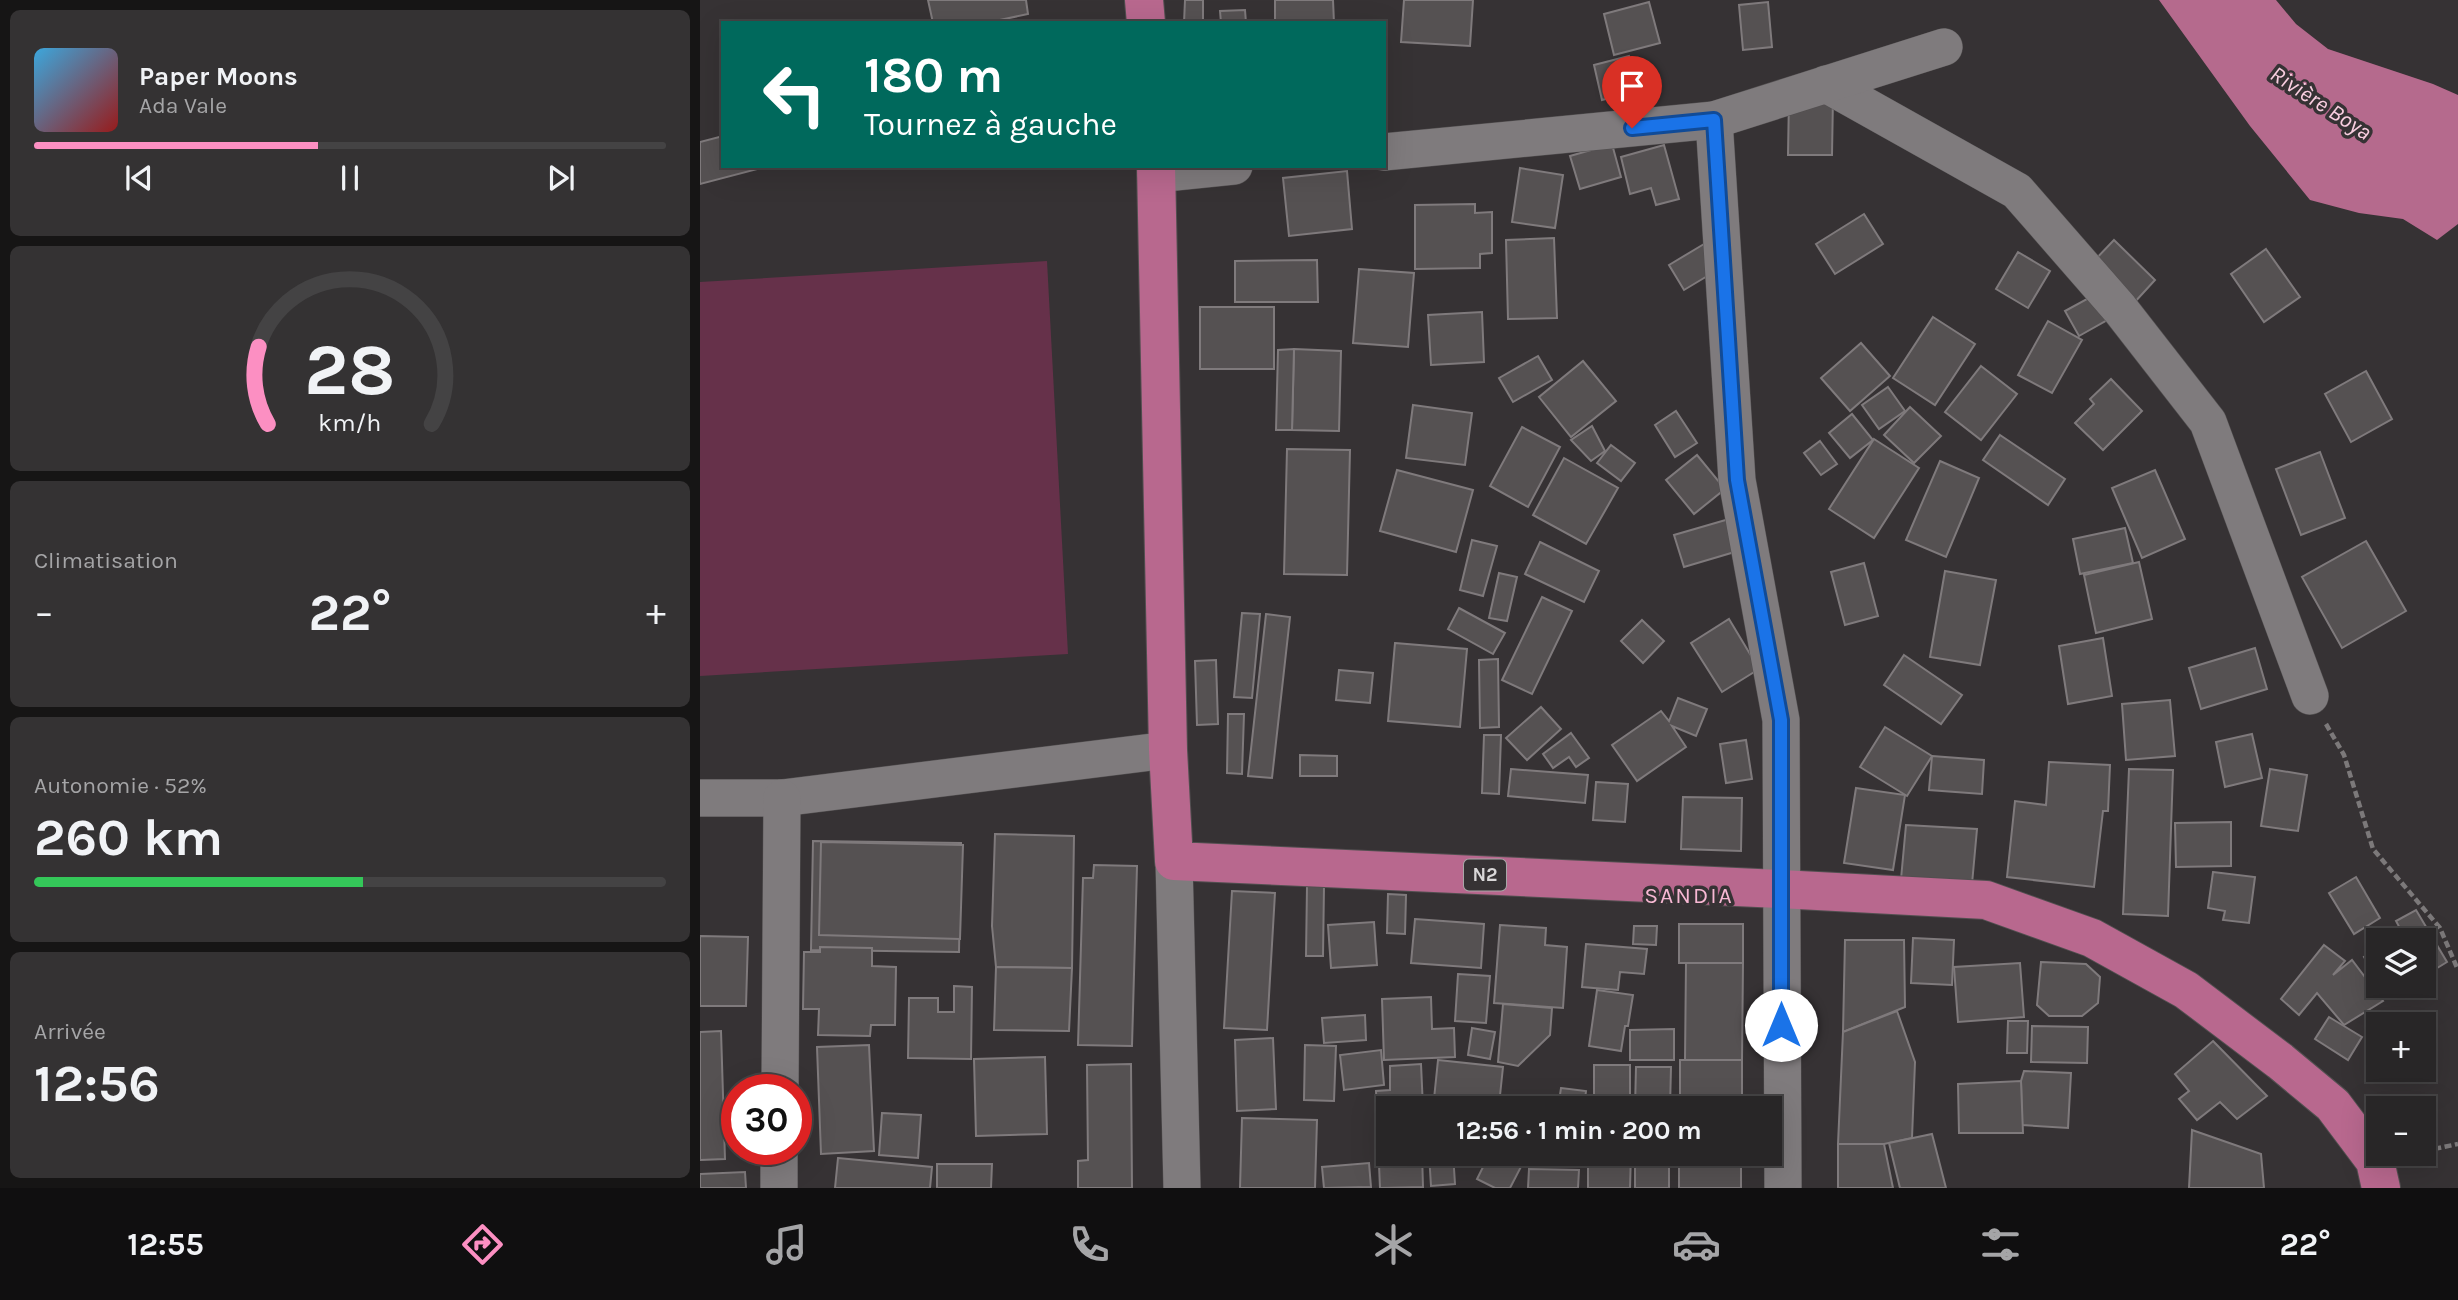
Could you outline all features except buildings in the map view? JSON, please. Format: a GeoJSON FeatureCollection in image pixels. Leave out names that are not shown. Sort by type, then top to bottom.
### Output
{"type":"FeatureCollection","features":[{"type":"Feature","properties":{"kind":"highway"},"geometry":{"type":"LineString","coordinates":[[1144,0],[1146,21]]}},
{"type":"Feature","properties":{"kind":"highway"},"geometry":{"type":"LineString","coordinates":[[1156,170],[1168,750],[1174,861]]}},
{"type":"Feature","properties":{"kind":"highway","name":"N2"},"geometry":{"type":"LineString","coordinates":[[1174,861],[1780,888],[1986,900],[2092,938],[2186,990],[2333,1105],[2375,1161],[2381,1188]]}},
{"type":"Feature","properties":{"kind":"street"},"geometry":{"type":"LineString","coordinates":[[1386,152],[1714,120],[1944,47]]}},
{"type":"Feature","properties":{"kind":"street"},"geometry":{"type":"LineString","coordinates":[[1826,84],[2017,191],[2120,309],[2208,422],[2310,696]]}},
{"type":"Feature","properties":{"kind":"street"},"geometry":{"type":"LineString","coordinates":[[1714,120],[1737,480],[1781,720],[1783,1188]]}},
{"type":"Feature","properties":{"kind":"street"},"geometry":{"type":"LineString","coordinates":[[1156,170],[1195,168]]}},
{"type":"Feature","properties":{"kind":"street"},"geometry":{"type":"LineString","coordinates":[[700,798],[782,797],[1168,750]]}},
{"type":"Feature","properties":{"kind":"street"},"geometry":{"type":"LineString","coordinates":[[780,1074],[782,797]]}},
{"type":"Feature","properties":{"kind":"street"},"geometry":{"type":"LineString","coordinates":[[1174,861],[1182,1188]]}},
{"type":"Feature","properties":{"kind":"street"},"geometry":{"type":"LineString","coordinates":[[779,1165],[779,1188]]}},
{"type":"Feature","properties":{"kind":"path"},"geometry":{"type":"LineString","coordinates":[[2310,696],[2344,755],[2373,849],[2440,928],[2458,970]]}},
{"type":"Feature","properties":{"kind":"path"},"geometry":{"type":"LineString","coordinates":[[2436,1149],[2458,1144]]}},
{"type":"Feature","properties":{"kind":"shaded area"},"geometry":{"type":"Polygon","coordinates":[[[1047,261],[1068,654],[700,676],[700,282],[1047,261]]]}},
{"type":"Feature","properties":{"kind":"water","name":"Rivière Boya"},"geometry":{"type":"Polygon","coordinates":[[[2159,0],[2276,0],[2296,24],[2328,49],[2458,95],[2458,224],[2437,240],[2403,219],[2359,213],[2310,200],[2250,126],[2159,0]]]}},
{"type":"Feature","properties":{"kind":"district","name":"SANDIA"},"geometry":{"type":"Point","coordinates":[1689,895]}},
{"type":"Feature","properties":{"kind":"route"},"geometry":{"type":"LineString","coordinates":[[1632,128],[1714,120],[1737,480],[1781,720],[1781,1025]]}}]}
